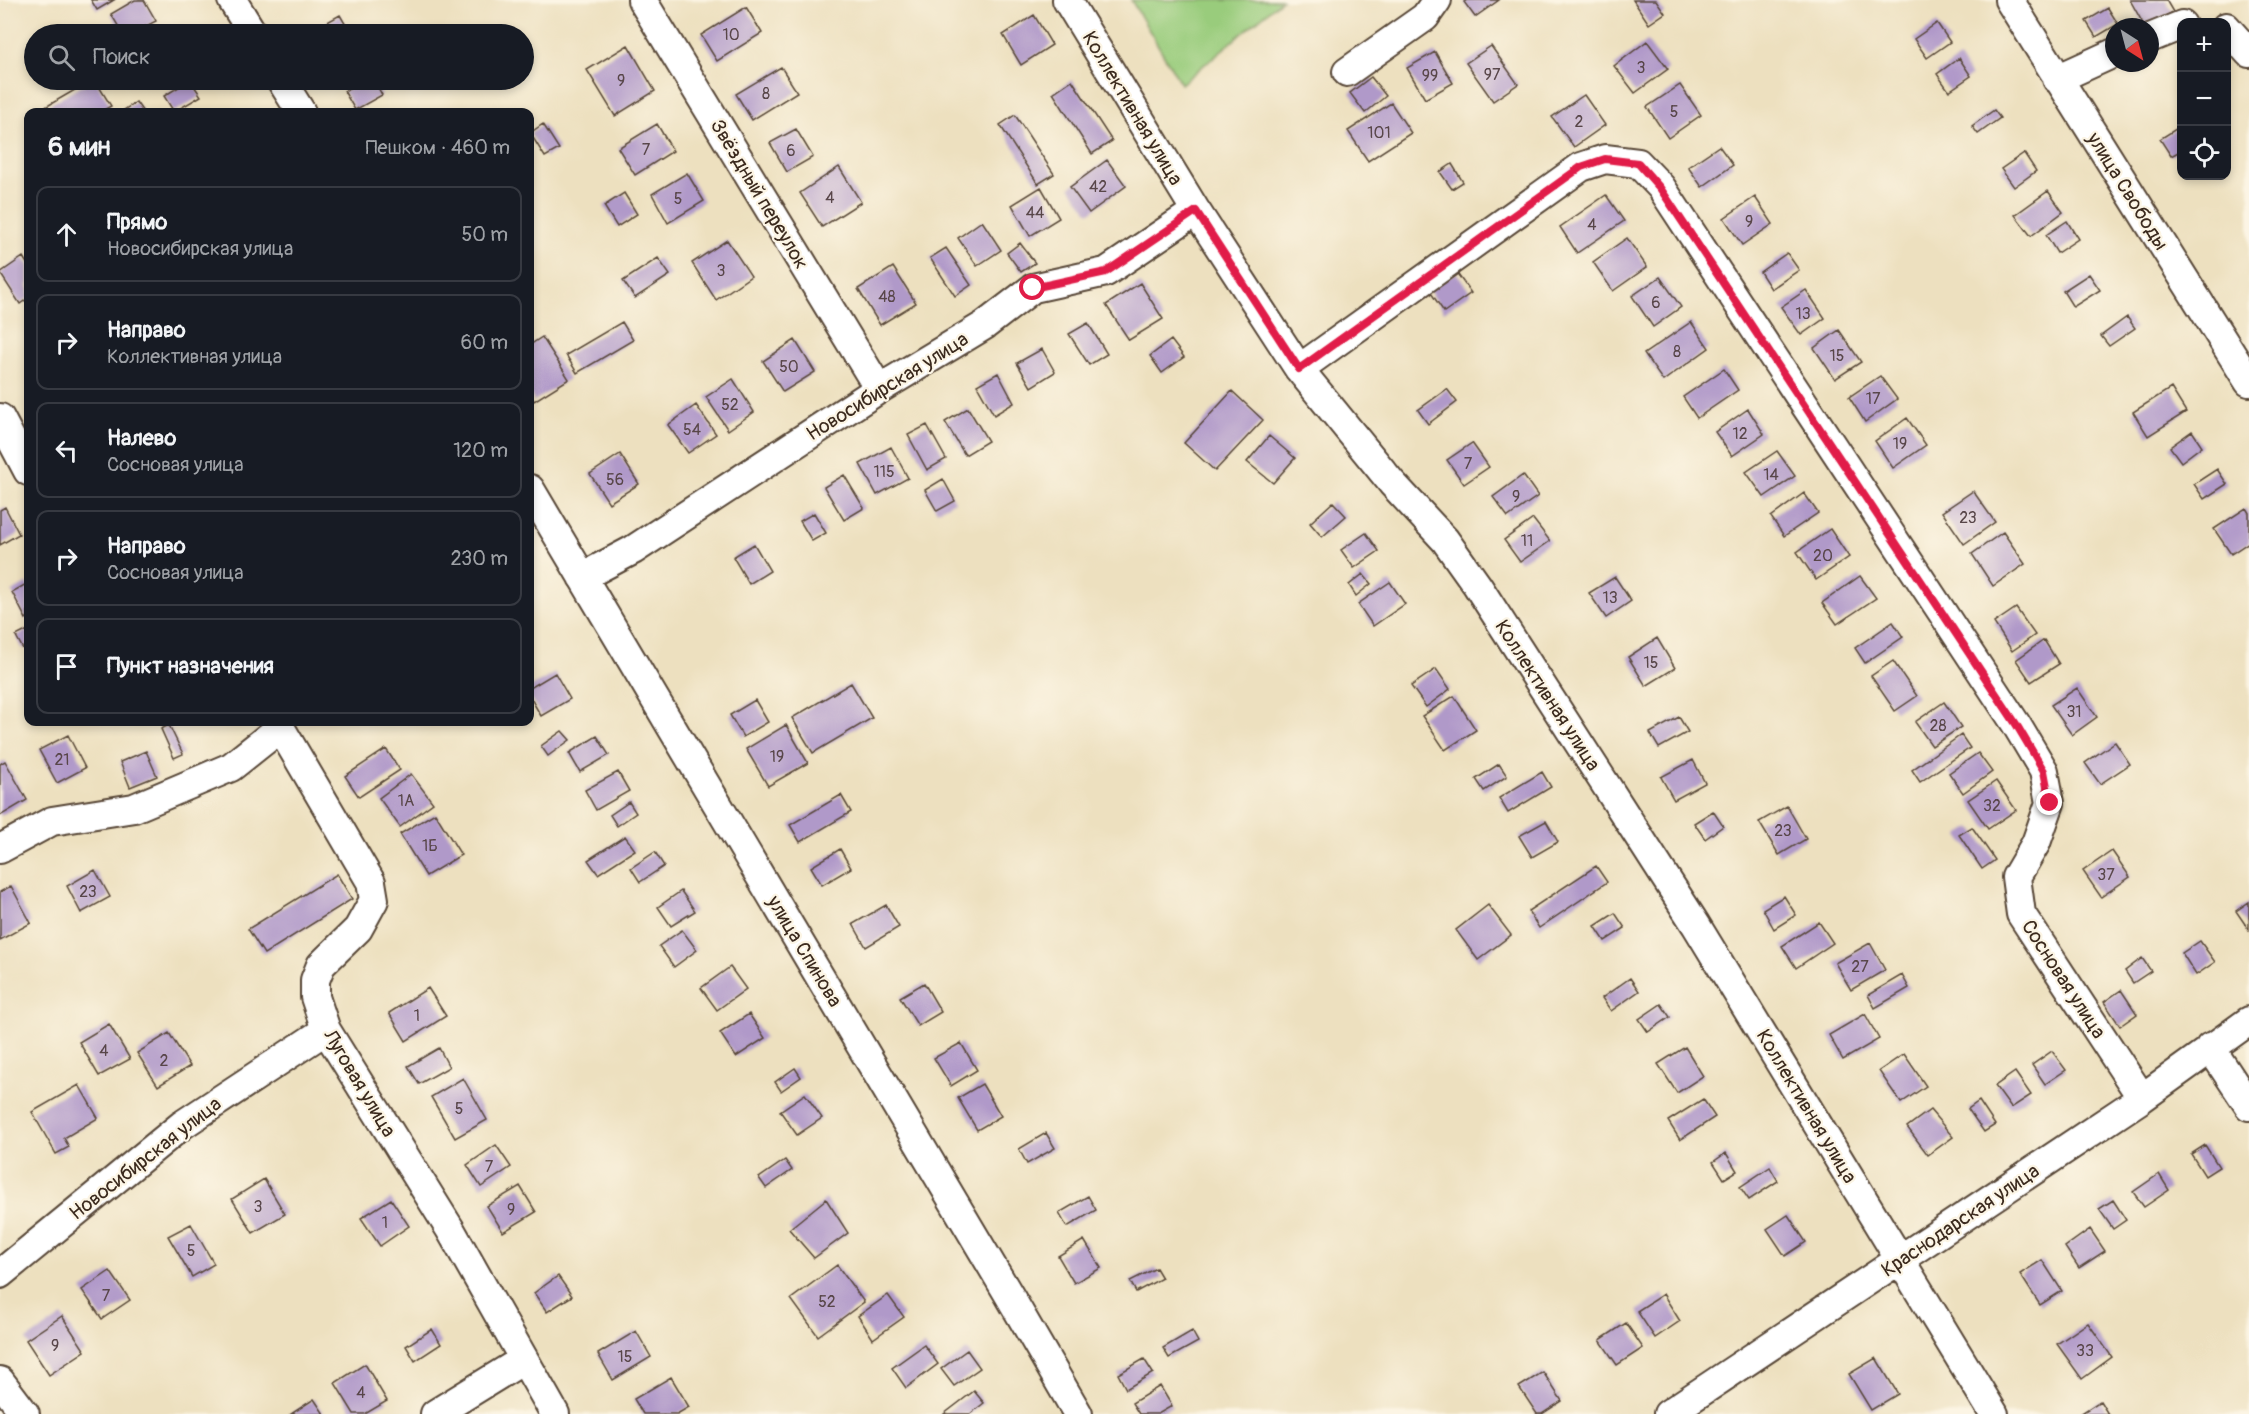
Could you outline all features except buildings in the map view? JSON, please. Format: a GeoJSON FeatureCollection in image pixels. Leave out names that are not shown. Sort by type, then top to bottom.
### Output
{"type":"FeatureCollection","features":[{"type":"Feature","properties":{"kind":"street"},"geometry":{"type":"LineString","coordinates":[[232,0],[247,24]]}},
{"type":"Feature","properties":{"kind":"street","name":"Звёздный переулок"},"geometry":{"type":"LineString","coordinates":[[642,0],[879,389]]}},
{"type":"Feature","properties":{"kind":"street","name":"Коллективная улица"},"geometry":{"type":"LineString","coordinates":[[1067,0],[1196,211],[1299,369],[1392,483],[1445,540],[1477,585],[1696,925],[1994,1414]]}},
{"type":"Feature","properties":{"kind":"street"},"geometry":{"type":"LineString","coordinates":[[1347,72],[1425,17],[1437,0]]}},
{"type":"Feature","properties":{"kind":"street","name":"улица Свободы"},"geometry":{"type":"LineString","coordinates":[[2008,0],[2249,382]]}},
{"type":"Feature","properties":{"kind":"street"},"geometry":{"type":"LineString","coordinates":[[2159,35],[2177,28]]}},
{"type":"Feature","properties":{"kind":"street"},"geometry":{"type":"LineString","coordinates":[[2231,33],[2249,53]]}},
{"type":"Feature","properties":{"kind":"street"},"geometry":{"type":"LineString","coordinates":[[2057,79],[2105,57]]}},
{"type":"Feature","properties":{"kind":"street"},"geometry":{"type":"LineString","coordinates":[[287,90],[298,108]]}},
{"type":"Feature","properties":{"kind":"street","name":"Сосновая улица"},"geometry":{"type":"LineString","coordinates":[[1299,369],[1581,167],[1605,159],[1638,163],[1660,188],[2016,724],[2044,771],[2050,803],[2036,843],[2016,878],[2021,914],[2142,1098]]}},
{"type":"Feature","properties":{"kind":"street","name":"Новосибирская улица"},"geometry":{"type":"LineString","coordinates":[[582,577],[633,550],[879,389],[985,325],[1033,288],[1106,272],[1196,211]]}},
{"type":"Feature","properties":{"kind":"street"},"geometry":{"type":"LineString","coordinates":[[0,418],[24,463]]}},
{"type":"Feature","properties":{"kind":"street","name":"улица Спинова"},"geometry":{"type":"LineString","coordinates":[[534,496],[1010,1295],[1078,1414]]}},
{"type":"Feature","properties":{"kind":"street"},"geometry":{"type":"LineString","coordinates":[[0,849],[52,821],[134,808],[231,767],[277,726]]}},
{"type":"Feature","properties":{"kind":"street","name":"Луговая улица"},"geometry":{"type":"LineString","coordinates":[[279,726],[371,882],[374,900],[358,929],[321,965],[315,980],[315,997],[326,1030],[450,1229],[555,1414]]}},
{"type":"Feature","properties":{"kind":"street","name":"Краснодарская улица"},"geometry":{"type":"LineString","coordinates":[[1668,1414],[2142,1098],[2249,1021]]}},
{"type":"Feature","properties":{"kind":"street","name":"Новосибирская улица"},"geometry":{"type":"LineString","coordinates":[[0,1274],[182,1125],[326,1030]]}},
{"type":"Feature","properties":{"kind":"street"},"geometry":{"type":"LineString","coordinates":[[2210,1047],[2249,1106]]}},
{"type":"Feature","properties":{"kind":"street"},"geometry":{"type":"LineString","coordinates":[[435,1414],[523,1360]]}},
{"type":"Feature","properties":{"kind":"street"},"geometry":{"type":"LineString","coordinates":[[0,1381],[25,1414]]}},
{"type":"Feature","properties":{"kind":"green space"},"geometry":{"type":"Polygon","coordinates":[[[1131,0],[1282,0],[1181,84],[1131,0]]]}},
{"type":"Feature","properties":{"kind":"route"},"geometry":{"type":"LineString","coordinates":[[1033,288],[1106,272],[1196,211],[1299,369],[1581,167],[1605,159],[1638,163],[1660,188],[2016,724],[2044,771],[2050,803]]}}]}
